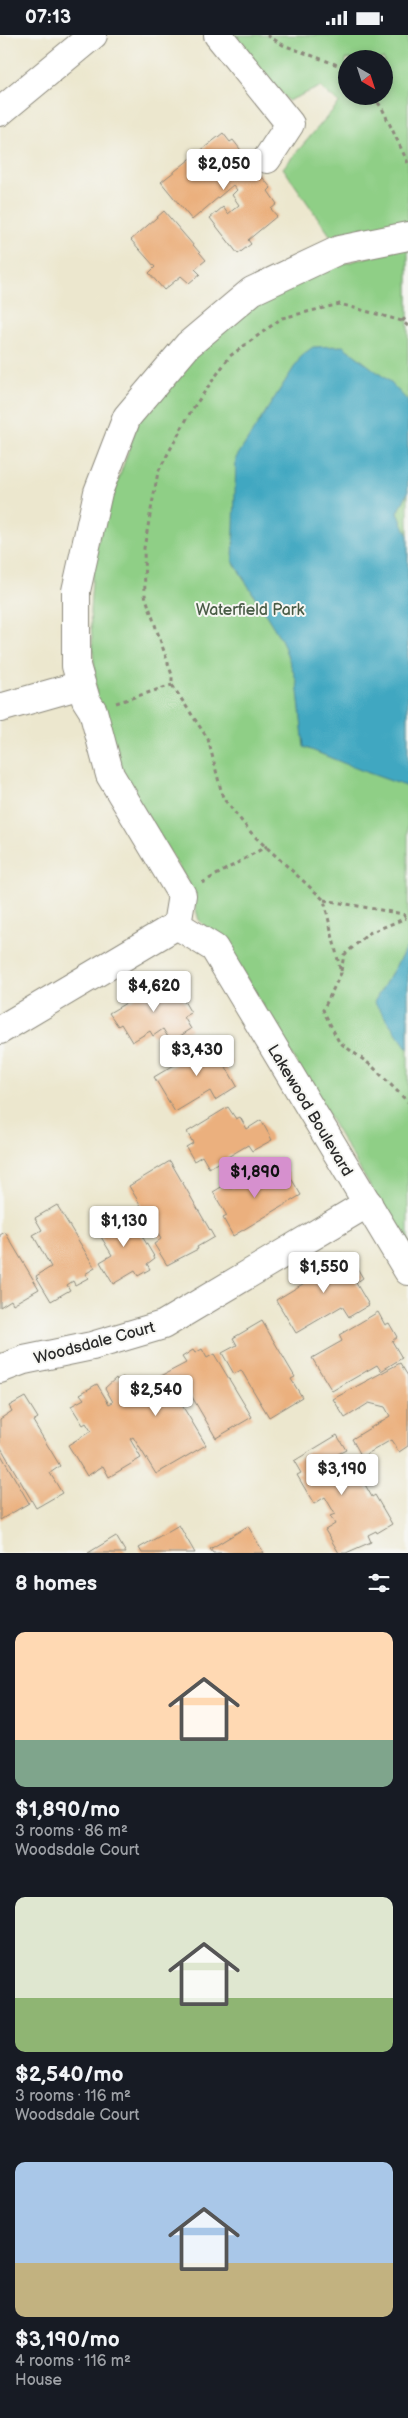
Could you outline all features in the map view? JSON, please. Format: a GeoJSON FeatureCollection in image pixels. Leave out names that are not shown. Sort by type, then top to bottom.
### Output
{"type":"FeatureCollection","features":[{"type":"Feature","properties":{"kind":"street"},"geometry":{"type":"LineString","coordinates":[[0,112],[93,35]]}},
{"type":"Feature","properties":{"kind":"street"},"geometry":{"type":"LineString","coordinates":[[218,35],[290,125],[267,159]]}},
{"type":"Feature","properties":{"kind":"street"},"geometry":{"type":"LineString","coordinates":[[0,1029],[177,925],[182,895],[110,775],[93,711],[81,685],[76,666],[76,591],[98,492],[128,417],[188,345],[252,291],[339,250],[408,236]]}},
{"type":"Feature","properties":{"kind":"street"},"geometry":{"type":"LineString","coordinates":[[0,708],[81,685]]}},
{"type":"Feature","properties":{"kind":"street","name":"Lakewood Boulevard"},"geometry":{"type":"LineString","coordinates":[[177,925],[214,949],[408,1271]]}},
{"type":"Feature","properties":{"kind":"street","name":"Woodsdale Court"},"geometry":{"type":"LineString","coordinates":[[0,1369],[24,1360],[92,1346],[162,1325],[368,1203]]}},
{"type":"Feature","properties":{"kind":"path"},"geometry":{"type":"LineString","coordinates":[[267,35],[283,45],[338,65]]}},
{"type":"Feature","properties":{"kind":"path"},"geometry":{"type":"LineString","coordinates":[[380,105],[408,163]]}},
{"type":"Feature","properties":{"kind":"path"},"geometry":{"type":"LineString","coordinates":[[408,326],[402,321],[340,304],[282,318],[230,356],[191,411],[158,472],[144,548],[145,595],[172,675],[172,685],[208,739],[223,798],[253,835],[324,900],[403,914],[407,918],[369,933],[344,955],[341,973],[323,1010],[339,1042],[372,1066],[408,1102]]}},
{"type":"Feature","properties":{"kind":"path"},"geometry":{"type":"LineString","coordinates":[[402,321],[408,316]]}},
{"type":"Feature","properties":{"kind":"path"},"geometry":{"type":"LineString","coordinates":[[110,706],[172,685]]}},
{"type":"Feature","properties":{"kind":"path"},"geometry":{"type":"LineString","coordinates":[[182,895],[267,846]]}},
{"type":"Feature","properties":{"kind":"path"},"geometry":{"type":"LineString","coordinates":[[324,900],[341,973]]}},
{"type":"Feature","properties":{"kind":"green space"},"geometry":{"type":"Polygon","coordinates":[[[231,35],[408,35],[408,222],[332,238],[283,168],[338,104],[393,105],[393,50],[338,50],[338,102],[320,87],[288,101],[231,35]]]}},
{"type":"Feature","properties":{"kind":"green space","name":"Waterfield Park"},"geometry":{"type":"Polygon","coordinates":[[[408,246],[408,1250],[235,959],[199,920],[188,882],[129,786],[98,716],[90,611],[94,552],[139,419],[194,350],[269,294],[339,265],[408,246]]]}},
{"type":"Feature","properties":{"kind":"water"},"geometry":{"type":"Polygon","coordinates":[[[343,346],[389,381],[408,401],[408,492],[398,513],[408,536],[408,787],[304,747],[297,682],[282,641],[233,561],[236,458],[302,355],[313,347],[343,346]]]}},
{"type":"Feature","properties":{"kind":"water"},"geometry":{"type":"Polygon","coordinates":[[[408,948],[408,1049],[374,1002],[408,948]]]}},
{"type":"Feature","properties":{"kind":"building"},"geometry":{"type":"Polygon","coordinates":[[[223,133],[230,142],[233,140],[247,158],[244,160],[256,175],[259,173],[271,188],[268,191],[277,204],[271,209],[277,216],[248,240],[251,244],[238,254],[210,218],[223,207],[228,214],[239,205],[232,195],[237,190],[233,185],[192,220],[161,182],[223,133]]]}},
{"type":"Feature","properties":{"kind":"building"},"geometry":{"type":"Polygon","coordinates":[[[164,211],[206,260],[195,269],[200,274],[189,283],[181,276],[164,290],[149,273],[155,267],[131,240],[164,211]]]}},
{"type":"Feature","properties":{"kind":"building"},"geometry":{"type":"Polygon","coordinates":[[[170,977],[191,1013],[184,1017],[191,1029],[171,1042],[163,1029],[153,1036],[150,1031],[132,1042],[121,1024],[118,1026],[109,1013],[170,977]]]}},
{"type":"Feature","properties":{"kind":"building"},"geometry":{"type":"Polygon","coordinates":[[[218,1039],[232,1064],[226,1067],[237,1086],[215,1100],[210,1091],[175,1112],[154,1077],[218,1039]]]}},
{"type":"Feature","properties":{"kind":"building"},"geometry":{"type":"Polygon","coordinates":[[[228,1107],[236,1119],[240,1117],[247,1129],[261,1120],[272,1140],[252,1151],[248,1145],[209,1168],[202,1156],[194,1161],[186,1147],[193,1143],[187,1132],[228,1107]]]}},
{"type":"Feature","properties":{"kind":"building"},"geometry":{"type":"Polygon","coordinates":[[[170,1161],[214,1237],[197,1247],[198,1249],[167,1265],[154,1244],[161,1239],[129,1186],[170,1161]]]}},
{"type":"Feature","properties":{"kind":"building"},"geometry":{"type":"Polygon","coordinates":[[[285,1168],[301,1195],[233,1236],[223,1218],[227,1216],[213,1192],[228,1183],[231,1188],[256,1173],[261,1182],[285,1168]]]}},
{"type":"Feature","properties":{"kind":"building"},"geometry":{"type":"Polygon","coordinates":[[[57,1205],[95,1268],[85,1274],[88,1278],[75,1285],[73,1281],[67,1285],[70,1290],[51,1301],[36,1276],[51,1267],[33,1235],[42,1230],[35,1218],[57,1205]]]}},
{"type":"Feature","properties":{"kind":"building"},"geometry":{"type":"Polygon","coordinates":[[[126,1209],[155,1258],[147,1264],[150,1269],[138,1276],[135,1271],[113,1284],[100,1262],[112,1255],[95,1227],[126,1209]]]}},
{"type":"Feature","properties":{"kind":"building"},"geometry":{"type":"Polygon","coordinates":[[[5,1232],[39,1289],[13,1304],[11,1300],[0,1307],[0,1235],[5,1232]]]}},
{"type":"Feature","properties":{"kind":"building"},"geometry":{"type":"Polygon","coordinates":[[[342,1253],[349,1266],[354,1263],[363,1278],[356,1283],[369,1305],[349,1317],[342,1306],[296,1333],[276,1300],[306,1282],[303,1277],[342,1253]]]}},
{"type":"Feature","properties":{"kind":"building"},"geometry":{"type":"Polygon","coordinates":[[[378,1312],[385,1325],[389,1323],[397,1337],[392,1341],[402,1358],[381,1371],[377,1365],[332,1391],[312,1358],[342,1341],[339,1335],[378,1312]]]}},
{"type":"Feature","properties":{"kind":"building"},"geometry":{"type":"Polygon","coordinates":[[[262,1321],[295,1377],[291,1379],[302,1397],[269,1417],[241,1370],[234,1374],[222,1353],[237,1345],[233,1338],[262,1321]]]}},
{"type":"Feature","properties":{"kind":"building"},"geometry":{"type":"Polygon","coordinates":[[[202,1349],[207,1358],[214,1354],[252,1417],[216,1438],[188,1390],[177,1397],[206,1445],[156,1474],[133,1437],[130,1439],[141,1458],[109,1477],[103,1466],[87,1476],[68,1445],[91,1431],[86,1423],[83,1425],[71,1406],[84,1399],[80,1394],[97,1384],[109,1404],[113,1402],[105,1388],[116,1378],[117,1380],[123,1377],[135,1398],[145,1392],[142,1386],[186,1363],[182,1357],[193,1350],[195,1353],[202,1349]]]}},
{"type":"Feature","properties":{"kind":"building"},"geometry":{"type":"Polygon","coordinates":[[[400,1363],[408,1376],[408,1446],[399,1452],[391,1440],[362,1457],[352,1439],[390,1416],[385,1407],[369,1403],[345,1418],[333,1399],[400,1363]]]}},
{"type":"Feature","properties":{"kind":"building"},"geometry":{"type":"Polygon","coordinates":[[[25,1397],[38,1418],[33,1421],[60,1466],[50,1473],[62,1493],[36,1508],[0,1446],[0,1419],[12,1411],[9,1406],[25,1397]]]}},
{"type":"Feature","properties":{"kind":"building"},"geometry":{"type":"Polygon","coordinates":[[[337,1435],[346,1450],[338,1454],[345,1465],[351,1461],[354,1466],[357,1465],[366,1480],[363,1481],[372,1497],[375,1495],[392,1524],[377,1533],[376,1531],[368,1535],[371,1542],[346,1553],[339,1553],[325,1530],[335,1524],[330,1516],[335,1514],[325,1497],[314,1504],[297,1475],[301,1473],[294,1461],[337,1435]]]}},
{"type":"Feature","properties":{"kind":"building"},"geometry":{"type":"Polygon","coordinates":[[[0,1453],[29,1503],[0,1520],[0,1453]]]}},
{"type":"Feature","properties":{"kind":"building"},"geometry":{"type":"Polygon","coordinates":[[[179,1525],[195,1553],[142,1553],[139,1548],[179,1525]]]}},
{"type":"Feature","properties":{"kind":"building"},"geometry":{"type":"Polygon","coordinates":[[[248,1526],[264,1553],[213,1553],[210,1549],[248,1526]]]}},
{"type":"Feature","properties":{"kind":"building"},"geometry":{"type":"Polygon","coordinates":[[[116,1536],[126,1553],[88,1553],[116,1536]]]}}]}
